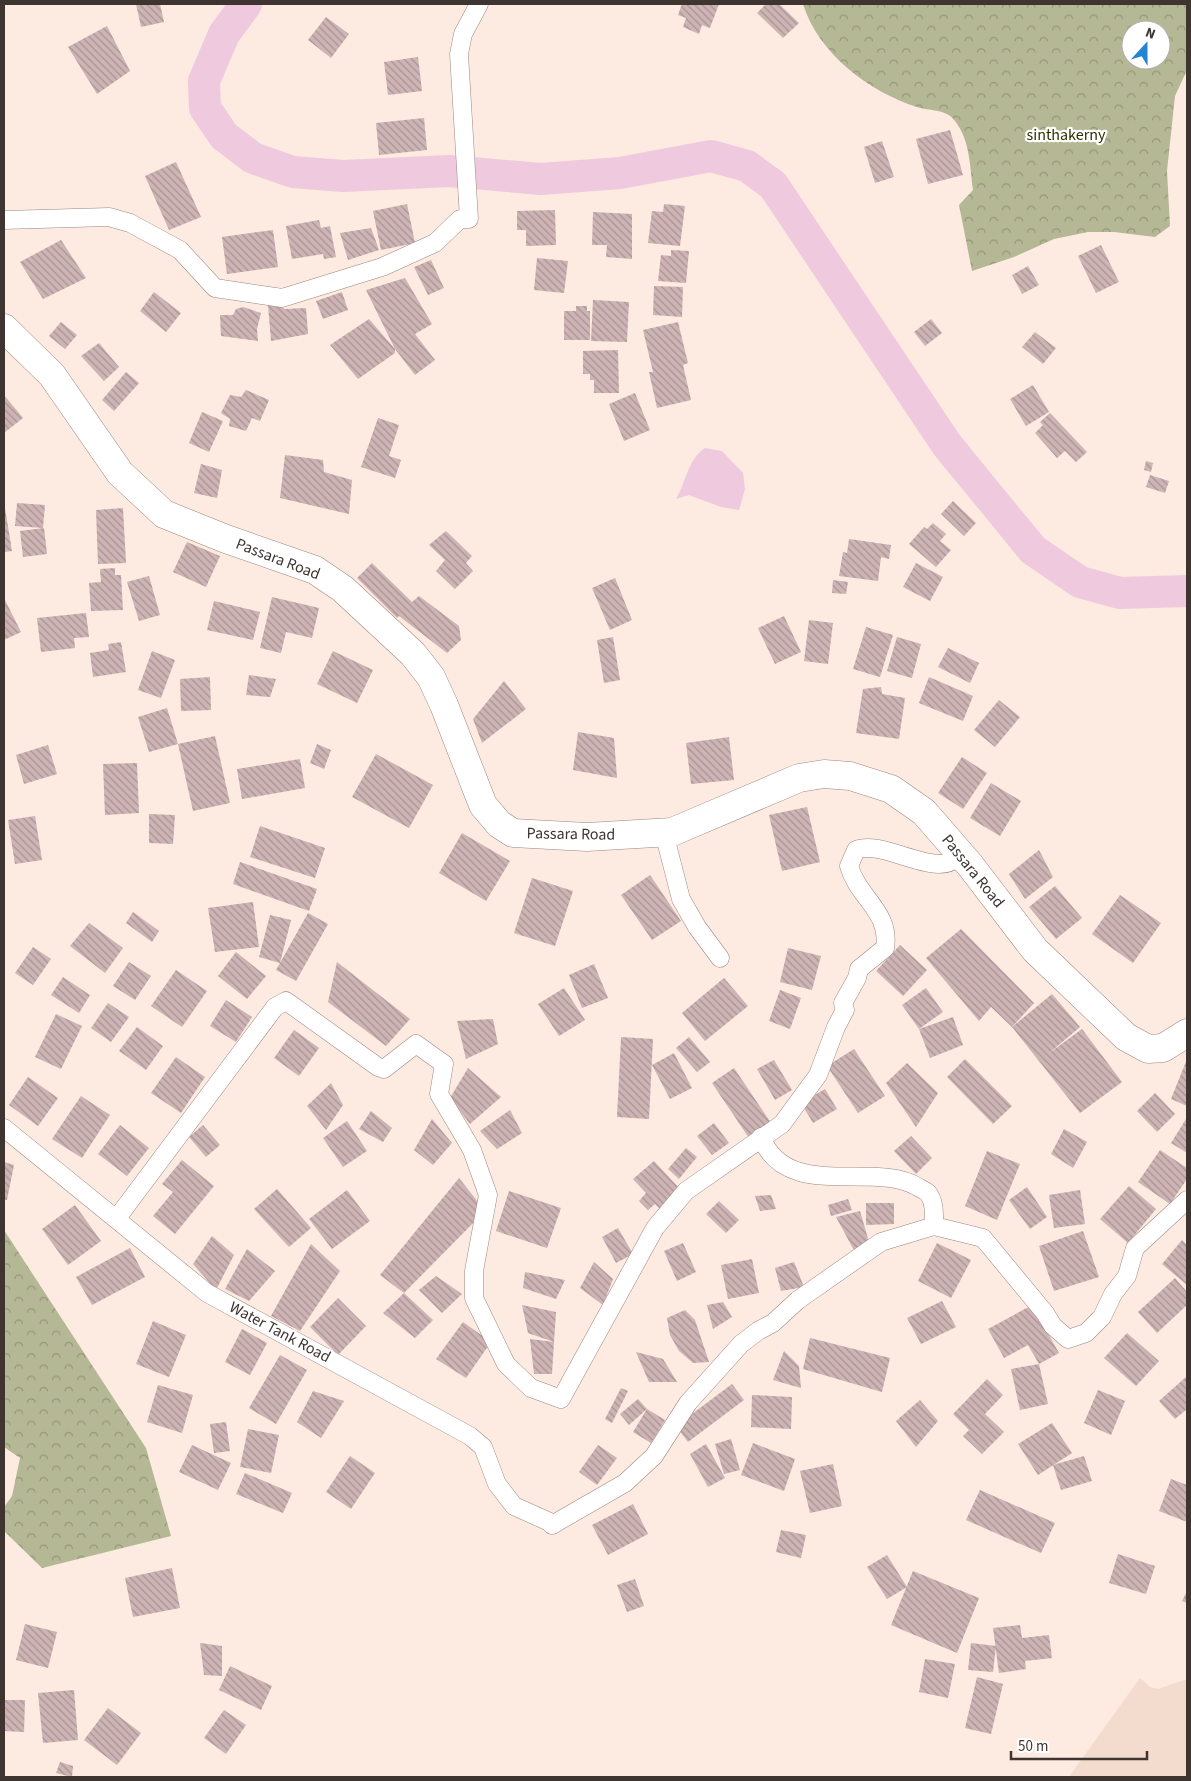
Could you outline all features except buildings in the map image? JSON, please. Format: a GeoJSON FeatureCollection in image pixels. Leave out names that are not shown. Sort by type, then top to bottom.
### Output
{"type":"FeatureCollection","features":[{"type":"Feature","properties":{"kind":"highway","name":"Passara Road"},"geometry":{"type":"LineString","coordinates":[[4,328],[52,376],[120,474],[164,514],[226,539],[315,570],[343,589],[413,654],[430,677],[440,698],[483,805],[499,824],[513,832],[587,837],[664,833],[683,830],[799,778],[824,774],[850,776],[891,788],[918,807],[960,854],[1036,950],[1126,1037],[1148,1049],[1162,1048],[1187,1033]]}},
{"type":"Feature","properties":{"kind":"street"},"geometry":{"type":"LineString","coordinates":[[4,220],[109,217],[130,223],[180,250],[216,288],[282,298],[382,267],[435,243],[460,219],[469,219],[459,54],[463,34],[479,4]]}},
{"type":"Feature","properties":{"kind":"street"},"geometry":{"type":"LineString","coordinates":[[664,833],[681,899],[697,927],[720,958]]}},
{"type":"Feature","properties":{"kind":"street"},"geometry":{"type":"LineString","coordinates":[[117,1218],[275,1007],[286,1001],[378,1067],[384,1069],[416,1044],[444,1064],[439,1094],[472,1150],[488,1195],[474,1271],[474,1298],[506,1364],[531,1388],[561,1399],[655,1228],[686,1191],[782,1124],[797,1101],[818,1075],[836,1027],[845,1010],[843,1003],[857,978],[859,970],[885,948],[887,936],[880,914],[868,901],[852,876],[849,866],[856,850],[863,847],[870,848],[941,863],[955,861],[960,854]]}},
{"type":"Feature","properties":{"kind":"street","name":"Water Tank Road"},"geometry":{"type":"LineString","coordinates":[[4,1128],[207,1293],[470,1436],[483,1447],[497,1484],[514,1506],[553,1524],[625,1483],[654,1456],[688,1403],[741,1344],[758,1331],[773,1323],[798,1300],[881,1242],[934,1226]]}},
{"type":"Feature","properties":{"kind":"street"},"geometry":{"type":"LineString","coordinates":[[761,1137],[766,1150],[775,1160],[795,1169],[818,1176],[908,1180],[928,1192],[934,1209],[934,1226],[983,1238],[1046,1313],[1053,1326],[1068,1339],[1086,1333],[1102,1317],[1113,1294],[1127,1276],[1136,1248],[1187,1200]]}},
{"type":"Feature","properties":{"kind":"shaded area"},"geometry":{"type":"Polygon","coordinates":[[[705,448],[722,451],[743,473],[745,489],[739,510],[721,507],[689,495],[676,499],[691,464],[705,448]]]}},
{"type":"Feature","properties":{"kind":"shaded area"},"geometry":{"type":"Polygon","coordinates":[[[1140,1678],[1150,1687],[1158,1689],[1187,1679],[1187,1777],[1069,1777],[1140,1678]]]}},
{"type":"Feature","properties":{"kind":"green space","name":"sinthakerny"},"geometry":{"type":"Polygon","coordinates":[[[803,4],[1187,4],[1187,70],[1175,96],[1167,171],[1170,226],[1155,237],[1114,232],[1088,232],[1054,239],[1014,257],[972,271],[959,205],[973,190],[968,154],[960,128],[952,117],[947,114],[917,107],[899,100],[864,81],[833,54],[820,39],[810,22],[803,4]]]}},
{"type":"Feature","properties":{"kind":"green space"},"geometry":{"type":"Polygon","coordinates":[[[4,1230],[146,1448],[171,1536],[42,1568],[4,1531],[4,1507],[12,1496],[20,1458],[4,1447],[4,1230]]]}},
{"type":"Feature","properties":{"kind":"waterway"},"geometry":{"type":"LineString","coordinates":[[246,4],[224,34],[204,81],[205,108],[224,136],[253,158],[293,172],[343,176],[449,171],[541,179],[620,173],[711,156],[747,166],[773,185],[947,445],[1033,550],[1080,582],[1120,593],[1187,591]]}}]}
